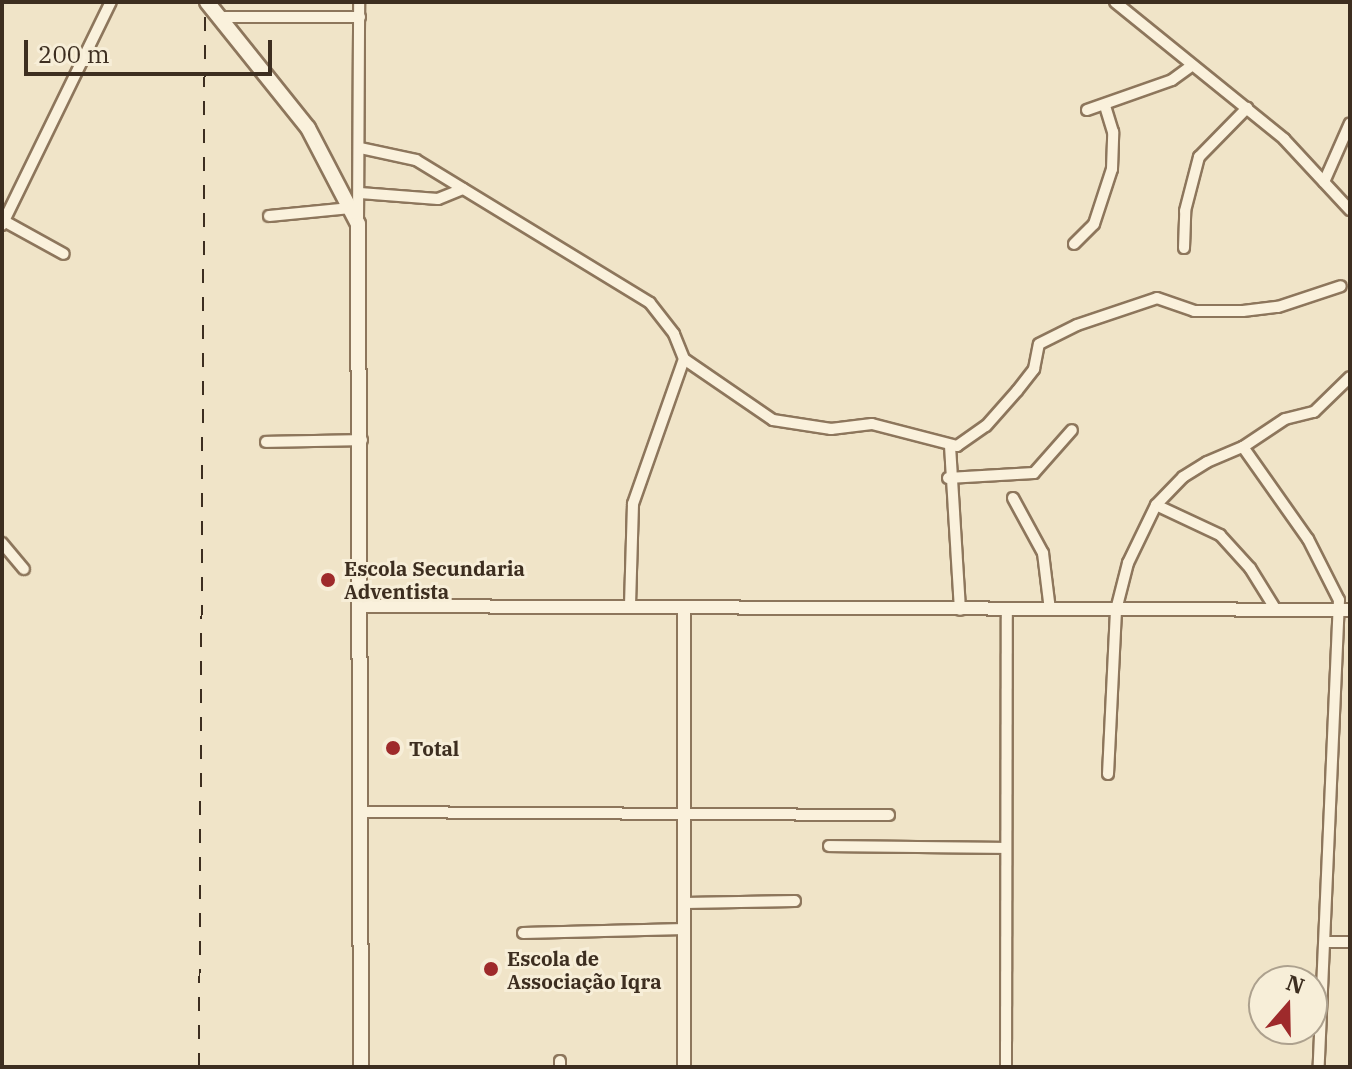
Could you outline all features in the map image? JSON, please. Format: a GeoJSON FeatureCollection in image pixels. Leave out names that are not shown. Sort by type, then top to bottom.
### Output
{"type":"FeatureCollection","features":[{"type":"Feature","properties":{"kind":"main road"},"geometry":{"type":"LineString","coordinates":[[207,2],[308,128],[358,224],[363,606],[361,1067]]}},
{"type":"Feature","properties":{"kind":"street"},"geometry":{"type":"LineString","coordinates":[[64,254],[3,223],[111,2]]}},
{"type":"Feature","properties":{"kind":"street"},"geometry":{"type":"LineString","coordinates":[[358,224],[359,2]]}},
{"type":"Feature","properties":{"kind":"street"},"geometry":{"type":"LineString","coordinates":[[1115,2],[1247,108],[1350,210]]}},
{"type":"Feature","properties":{"kind":"street"},"geometry":{"type":"LineString","coordinates":[[220,17],[360,17]]}},
{"type":"Feature","properties":{"kind":"street"},"geometry":{"type":"LineString","coordinates":[[1087,110],[1172,80],[1191,66]]}},
{"type":"Feature","properties":{"kind":"street"},"geometry":{"type":"LineString","coordinates":[[1074,244],[1094,224],[1112,169],[1113,132],[1105,106]]}},
{"type":"Feature","properties":{"kind":"street"},"geometry":{"type":"LineString","coordinates":[[1184,248],[1185,211],[1199,157],[1247,108]]}},
{"type":"Feature","properties":{"kind":"street"},"geometry":{"type":"LineString","coordinates":[[1324,182],[1350,123]]}},
{"type":"Feature","properties":{"kind":"street"},"geometry":{"type":"LineString","coordinates":[[360,148],[416,160],[650,303],[674,334],[684,359],[773,420],[831,429],[883,425],[950,446],[971,439],[998,413],[1034,369],[1039,344],[1077,325],[1157,298],[1194,311],[1243,311],[1278,307],[1341,286]]}},
{"type":"Feature","properties":{"kind":"street"},"geometry":{"type":"LineString","coordinates":[[360,193],[438,199],[463,189]]}},
{"type":"Feature","properties":{"kind":"street"},"geometry":{"type":"LineString","coordinates":[[269,216],[351,208]]}},
{"type":"Feature","properties":{"kind":"street"},"geometry":{"type":"LineString","coordinates":[[630,608],[633,504],[684,359]]}},
{"type":"Feature","properties":{"kind":"street"},"geometry":{"type":"LineString","coordinates":[[1108,774],[1116,610],[1128,563],[1156,505],[1183,477],[1243,447],[1285,419],[1314,412],[1350,377]]}},
{"type":"Feature","properties":{"kind":"street"},"geometry":{"type":"LineString","coordinates":[[948,478],[1034,473],[1072,430]]}},
{"type":"Feature","properties":{"kind":"street"},"geometry":{"type":"LineString","coordinates":[[266,442],[362,440]]}},
{"type":"Feature","properties":{"kind":"street"},"geometry":{"type":"LineString","coordinates":[[950,446],[948,478],[960,610]]}},
{"type":"Feature","properties":{"kind":"street"},"geometry":{"type":"LineString","coordinates":[[1243,447],[1308,539],[1344,610],[1319,1067]]}},
{"type":"Feature","properties":{"kind":"street"},"geometry":{"type":"LineString","coordinates":[[1013,498],[1043,553],[1050,610]]}},
{"type":"Feature","properties":{"kind":"street"},"geometry":{"type":"LineString","coordinates":[[1156,505],[1220,535],[1250,568],[1276,610]]}},
{"type":"Feature","properties":{"kind":"street"},"geometry":{"type":"LineString","coordinates":[[2,543],[24,569]]}},
{"type":"Feature","properties":{"kind":"street"},"geometry":{"type":"LineString","coordinates":[[363,606],[1344,610]]}},
{"type":"Feature","properties":{"kind":"street"},"geometry":{"type":"LineString","coordinates":[[684,609],[684,1067]]}},
{"type":"Feature","properties":{"kind":"street"},"geometry":{"type":"LineString","coordinates":[[1006,1067],[1007,610]]}},
{"type":"Feature","properties":{"kind":"street"},"geometry":{"type":"LineString","coordinates":[[361,812],[889,815]]}},
{"type":"Feature","properties":{"kind":"street"},"geometry":{"type":"LineString","coordinates":[[829,846],[1006,848]]}},
{"type":"Feature","properties":{"kind":"street"},"geometry":{"type":"LineString","coordinates":[[685,903],[795,901]]}},
{"type":"Feature","properties":{"kind":"street"},"geometry":{"type":"LineString","coordinates":[[523,933],[685,929]]}},
{"type":"Feature","properties":{"kind":"street"},"geometry":{"type":"LineString","coordinates":[[1327,942],[1350,942]]}},
{"type":"Feature","properties":{"kind":"railway"},"geometry":{"type":"LineString","coordinates":[[199,1067],[205,2]]}},
{"type":"Feature","properties":{"kind":"place","name":"Escola Secundaria Adventista"},"geometry":{"type":"Point","coordinates":[328,580]}},
{"type":"Feature","properties":{"kind":"place","name":"Total"},"geometry":{"type":"Point","coordinates":[393,748]}},
{"type":"Feature","properties":{"kind":"place","name":"Escola de Associação Iqra"},"geometry":{"type":"Point","coordinates":[491,969]}}]}
